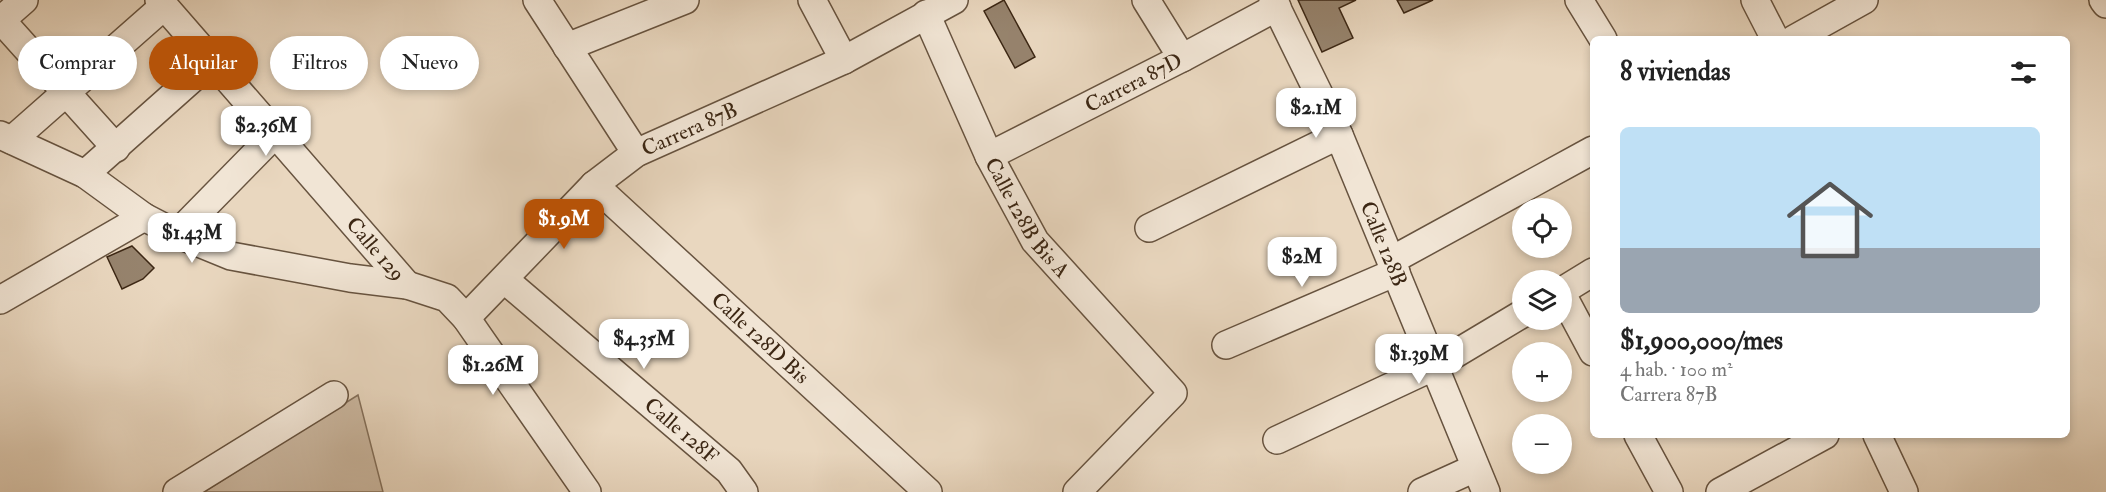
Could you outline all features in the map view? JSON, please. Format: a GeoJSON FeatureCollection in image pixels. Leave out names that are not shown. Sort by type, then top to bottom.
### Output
{"type":"FeatureCollection","features":[{"type":"Feature","properties":{"kind":"street"},"geometry":{"type":"LineString","coordinates":[[24,0],[1,21],[116,148]]}},
{"type":"Feature","properties":{"kind":"street"},"geometry":{"type":"LineString","coordinates":[[537,0],[636,153]]}},
{"type":"Feature","properties":{"kind":"street"},"geometry":{"type":"LineString","coordinates":[[567,47],[685,0]]}},
{"type":"Feature","properties":{"kind":"street"},"geometry":{"type":"LineString","coordinates":[[812,0],[844,60]]}},
{"type":"Feature","properties":{"kind":"street","name":"Carrera 87B"},"geometry":{"type":"LineString","coordinates":[[466,318],[594,185],[636,153],[844,60],[954,0]]}},
{"type":"Feature","properties":{"kind":"street"},"geometry":{"type":"LineString","coordinates":[[1146,0],[1182,58]]}},
{"type":"Feature","properties":{"kind":"street"},"geometry":{"type":"LineString","coordinates":[[1580,0],[1601,36]]}},
{"type":"Feature","properties":{"kind":"street"},"geometry":{"type":"LineString","coordinates":[[1755,0],[1773,36]]}},
{"type":"Feature","properties":{"kind":"street"},"geometry":{"type":"LineString","coordinates":[[1799,36],[1864,0]]}},
{"type":"Feature","properties":{"kind":"street"},"geometry":{"type":"LineString","coordinates":[[2103,0],[2106,4]]}},
{"type":"Feature","properties":{"kind":"street"},"geometry":{"type":"LineString","coordinates":[[162,3],[66,92],[6,138],[85,174],[144,217],[177,234],[231,256],[350,278],[407,285]]}},
{"type":"Feature","properties":{"kind":"street","name":"Calle 129"},"geometry":{"type":"LineString","coordinates":[[162,3],[190,36]]}},
{"type":"Feature","properties":{"kind":"street","name":"Carrera 87D"},"geometry":{"type":"LineString","coordinates":[[989,156],[1182,58],[1275,3]]}},
{"type":"Feature","properties":{"kind":"street","name":"Calle 128B"},"geometry":{"type":"LineString","coordinates":[[1275,3],[1339,135],[1436,366],[1480,480]]}},
{"type":"Feature","properties":{"kind":"street","name":"Calle 128B Bis A"},"geometry":{"type":"LineString","coordinates":[[926,14],[989,156],[1035,241],[1173,393],[1077,492]]}},
{"type":"Feature","properties":{"kind":"street"},"geometry":{"type":"LineString","coordinates":[[85,174],[180,90]]}},
{"type":"Feature","properties":{"kind":"street","name":"Calle 129"},"geometry":{"type":"LineString","coordinates":[[237,90],[407,285],[447,298],[466,318],[587,492]]}},
{"type":"Feature","properties":{"kind":"street"},"geometry":{"type":"LineString","coordinates":[[177,234],[275,134]]}},
{"type":"Feature","properties":{"kind":"street"},"geometry":{"type":"LineString","coordinates":[[1149,228],[1339,135]]}},
{"type":"Feature","properties":{"kind":"street"},"geometry":{"type":"LineString","coordinates":[[1226,345],[1394,266],[1590,152]]}},
{"type":"Feature","properties":{"kind":"street","name":"Calle 128D Bis"},"geometry":{"type":"LineString","coordinates":[[594,185],[919,489]]}},
{"type":"Feature","properties":{"kind":"street"},"geometry":{"type":"LineString","coordinates":[[0,300],[144,217]]}},
{"type":"Feature","properties":{"kind":"street"},"geometry":{"type":"LineString","coordinates":[[1572,286],[1590,274]]}},
{"type":"Feature","properties":{"kind":"street","name":"Calle 128F"},"geometry":{"type":"LineString","coordinates":[[505,280],[729,471],[744,492]]}},
{"type":"Feature","properties":{"kind":"street"},"geometry":{"type":"LineString","coordinates":[[1572,312],[1590,346]]}},
{"type":"Feature","properties":{"kind":"street"},"geometry":{"type":"LineString","coordinates":[[1278,440],[1436,366],[1512,320]]}},
{"type":"Feature","properties":{"kind":"street"},"geometry":{"type":"LineString","coordinates":[[177,492],[334,395]]}},
{"type":"Feature","properties":{"kind":"street"},"geometry":{"type":"LineString","coordinates":[[1640,438],[1669,492]]}},
{"type":"Feature","properties":{"kind":"street"},"geometry":{"type":"LineString","coordinates":[[1720,492],[1816,438]]}},
{"type":"Feature","properties":{"kind":"street"},"geometry":{"type":"LineString","coordinates":[[1878,438],[1904,492]]}},
{"type":"Feature","properties":{"kind":"street"},"geometry":{"type":"LineString","coordinates":[[1422,492],[1480,480]]}},
{"type":"Feature","properties":{"kind":"shaded area"},"geometry":{"type":"Polygon","coordinates":[[[358,395],[383,492],[204,492],[358,395]]]}},
{"type":"Feature","properties":{"kind":"building"},"geometry":{"type":"Polygon","coordinates":[[[1004,0],[1035,57],[1015,68],[984,11],[1004,0]]]}},
{"type":"Feature","properties":{"kind":"building"},"geometry":{"type":"Polygon","coordinates":[[[1298,0],[1356,0],[1339,8],[1353,38],[1322,52],[1298,0]]]}},
{"type":"Feature","properties":{"kind":"building"},"geometry":{"type":"Polygon","coordinates":[[[1397,0],[1433,0],[1404,13],[1397,0]]]}},
{"type":"Feature","properties":{"kind":"building"},"geometry":{"type":"Polygon","coordinates":[[[132,246],[154,268],[143,279],[122,289],[107,257],[132,246]]]}}]}
